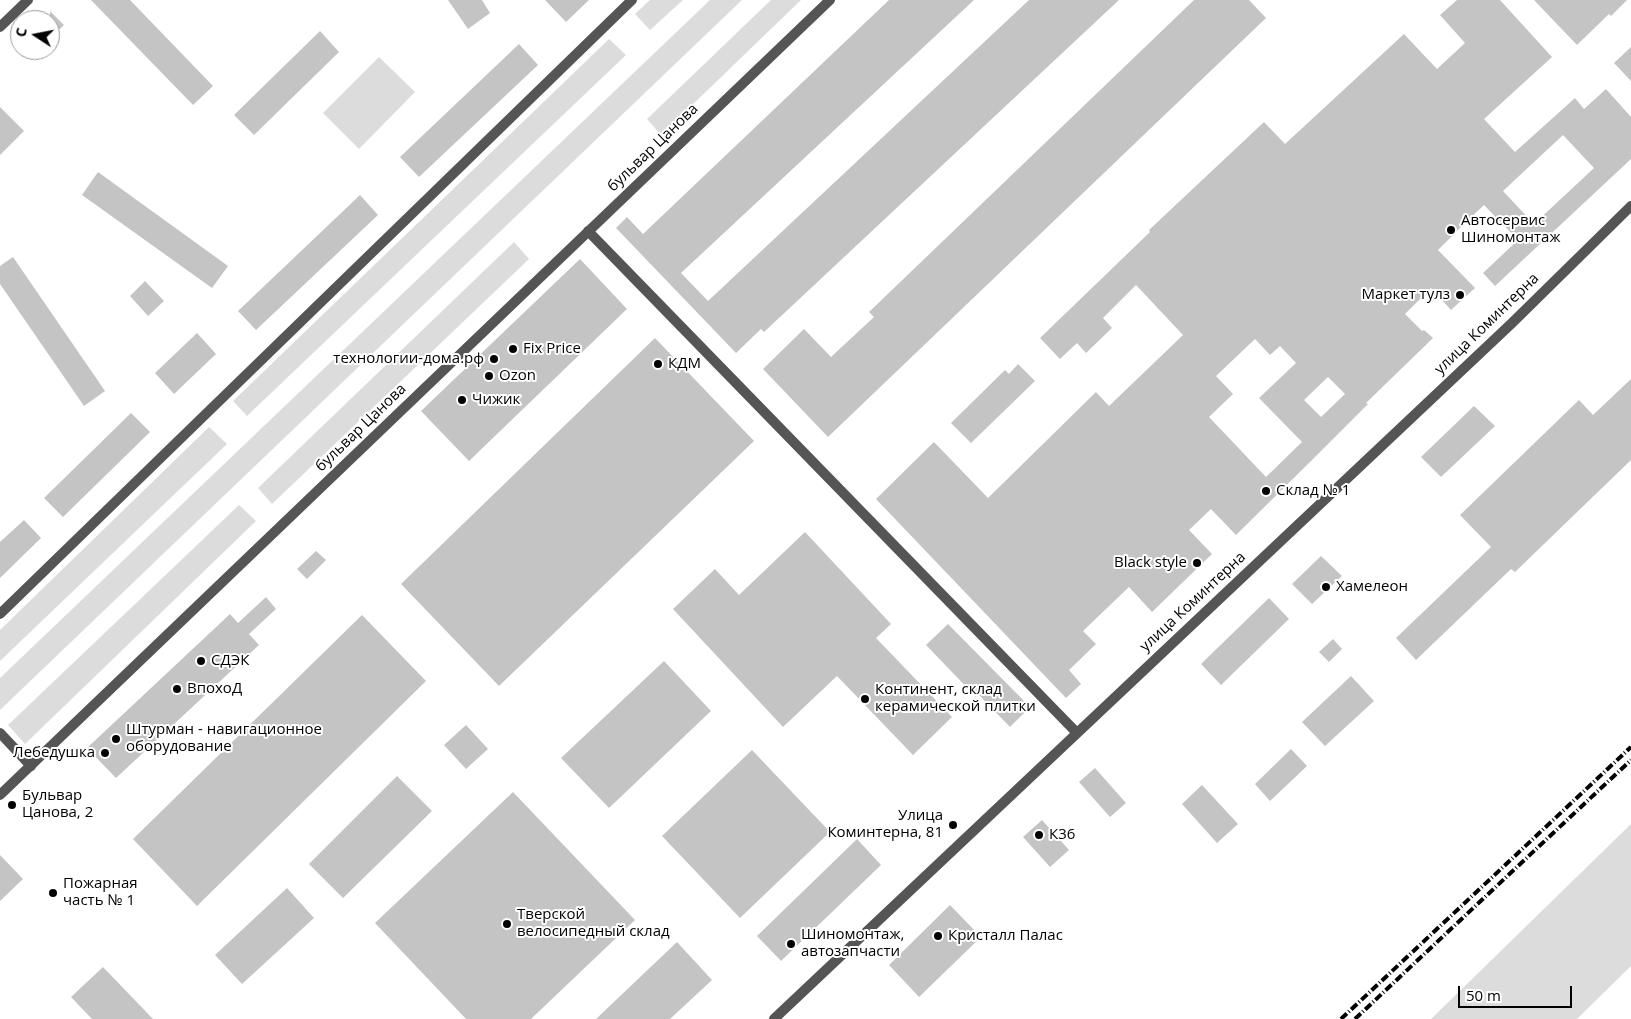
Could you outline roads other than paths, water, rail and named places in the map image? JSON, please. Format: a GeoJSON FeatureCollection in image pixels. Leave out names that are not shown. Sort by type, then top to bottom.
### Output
{"type":"FeatureCollection","features":[{"type":"Feature","properties":{"kind":"street"},"geometry":{"type":"LineString","coordinates":[[0,27],[28,0]]}},
{"type":"Feature","properties":{"kind":"street"},"geometry":{"type":"LineString","coordinates":[[0,614],[632,0]]}},
{"type":"Feature","properties":{"kind":"street","name":"бульвар Цанова"},"geometry":{"type":"LineString","coordinates":[[0,795],[830,0]]}},
{"type":"Feature","properties":{"kind":"street","name":"улица Коминтерна"},"geometry":{"type":"LineString","coordinates":[[774,1019],[1076,732],[1512,323],[1631,206]]}},
{"type":"Feature","properties":{"kind":"street"},"geometry":{"type":"LineString","coordinates":[[588,231],[1076,732]]}},
{"type":"Feature","properties":{"kind":"street"},"geometry":{"type":"LineString","coordinates":[[0,733],[31,766]]}},
{"type":"Feature","properties":{"kind":"railway"},"geometry":{"type":"LineString","coordinates":[[1341,1019],[1631,747]]}},
{"type":"Feature","properties":{"kind":"railway"},"geometry":{"type":"LineString","coordinates":[[1355,1019],[1631,760]]}},
{"type":"Feature","properties":{"kind":"place","name":"Автосервис Шиномонтаж"},"geometry":{"type":"Point","coordinates":[1451,230]}},
{"type":"Feature","properties":{"kind":"place","name":"Маркет тулз"},"geometry":{"type":"Point","coordinates":[1460,295]}},
{"type":"Feature","properties":{"kind":"place","name":"Fix Price"},"geometry":{"type":"Point","coordinates":[513,349]}},
{"type":"Feature","properties":{"kind":"place","name":"технологии-дома.рф"},"geometry":{"type":"Point","coordinates":[494,359]}},
{"type":"Feature","properties":{"kind":"place","name":"КДМ"},"geometry":{"type":"Point","coordinates":[658,364]}},
{"type":"Feature","properties":{"kind":"place","name":"Ozon"},"geometry":{"type":"Point","coordinates":[489,376]}},
{"type":"Feature","properties":{"kind":"place","name":"Чижик"},"geometry":{"type":"Point","coordinates":[462,400]}},
{"type":"Feature","properties":{"kind":"place","name":"Склад № 1"},"geometry":{"type":"Point","coordinates":[1266,491]}},
{"type":"Feature","properties":{"kind":"place","name":"Black style"},"geometry":{"type":"Point","coordinates":[1197,563]}},
{"type":"Feature","properties":{"kind":"place","name":"Хамелеон"},"geometry":{"type":"Point","coordinates":[1326,587]}},
{"type":"Feature","properties":{"kind":"place","name":"СДЭК"},"geometry":{"type":"Point","coordinates":[201,661]}},
{"type":"Feature","properties":{"kind":"place","name":"ВпохоД"},"geometry":{"type":"Point","coordinates":[177,689]}},
{"type":"Feature","properties":{"kind":"place","name":"Континент, склад керамической плитки"},"geometry":{"type":"Point","coordinates":[865,699]}},
{"type":"Feature","properties":{"kind":"place","name":"Штурман - навигационное оборудование"},"geometry":{"type":"Point","coordinates":[116,739]}},
{"type":"Feature","properties":{"kind":"place","name":"Лебедушка"},"geometry":{"type":"Point","coordinates":[105,753]}},
{"type":"Feature","properties":{"kind":"place","name":"Бульвар Цанова, 2"},"geometry":{"type":"Point","coordinates":[12,805]}},
{"type":"Feature","properties":{"kind":"place","name":"Улица Коминтерна, 81"},"geometry":{"type":"Point","coordinates":[953,825]}},
{"type":"Feature","properties":{"kind":"place","name":"К36"},"geometry":{"type":"Point","coordinates":[1039,835]}},
{"type":"Feature","properties":{"kind":"place","name":"Пожарная часть № 1"},"geometry":{"type":"Point","coordinates":[53,893]}},
{"type":"Feature","properties":{"kind":"place","name":"Тверской велосипедный склад"},"geometry":{"type":"Point","coordinates":[507,924]}},
{"type":"Feature","properties":{"kind":"place","name":"Кристалл Палас"},"geometry":{"type":"Point","coordinates":[938,936]}},
{"type":"Feature","properties":{"kind":"place","name":"Шиномонтаж, автозапчасти"},"geometry":{"type":"Point","coordinates":[791,944]}}]}
